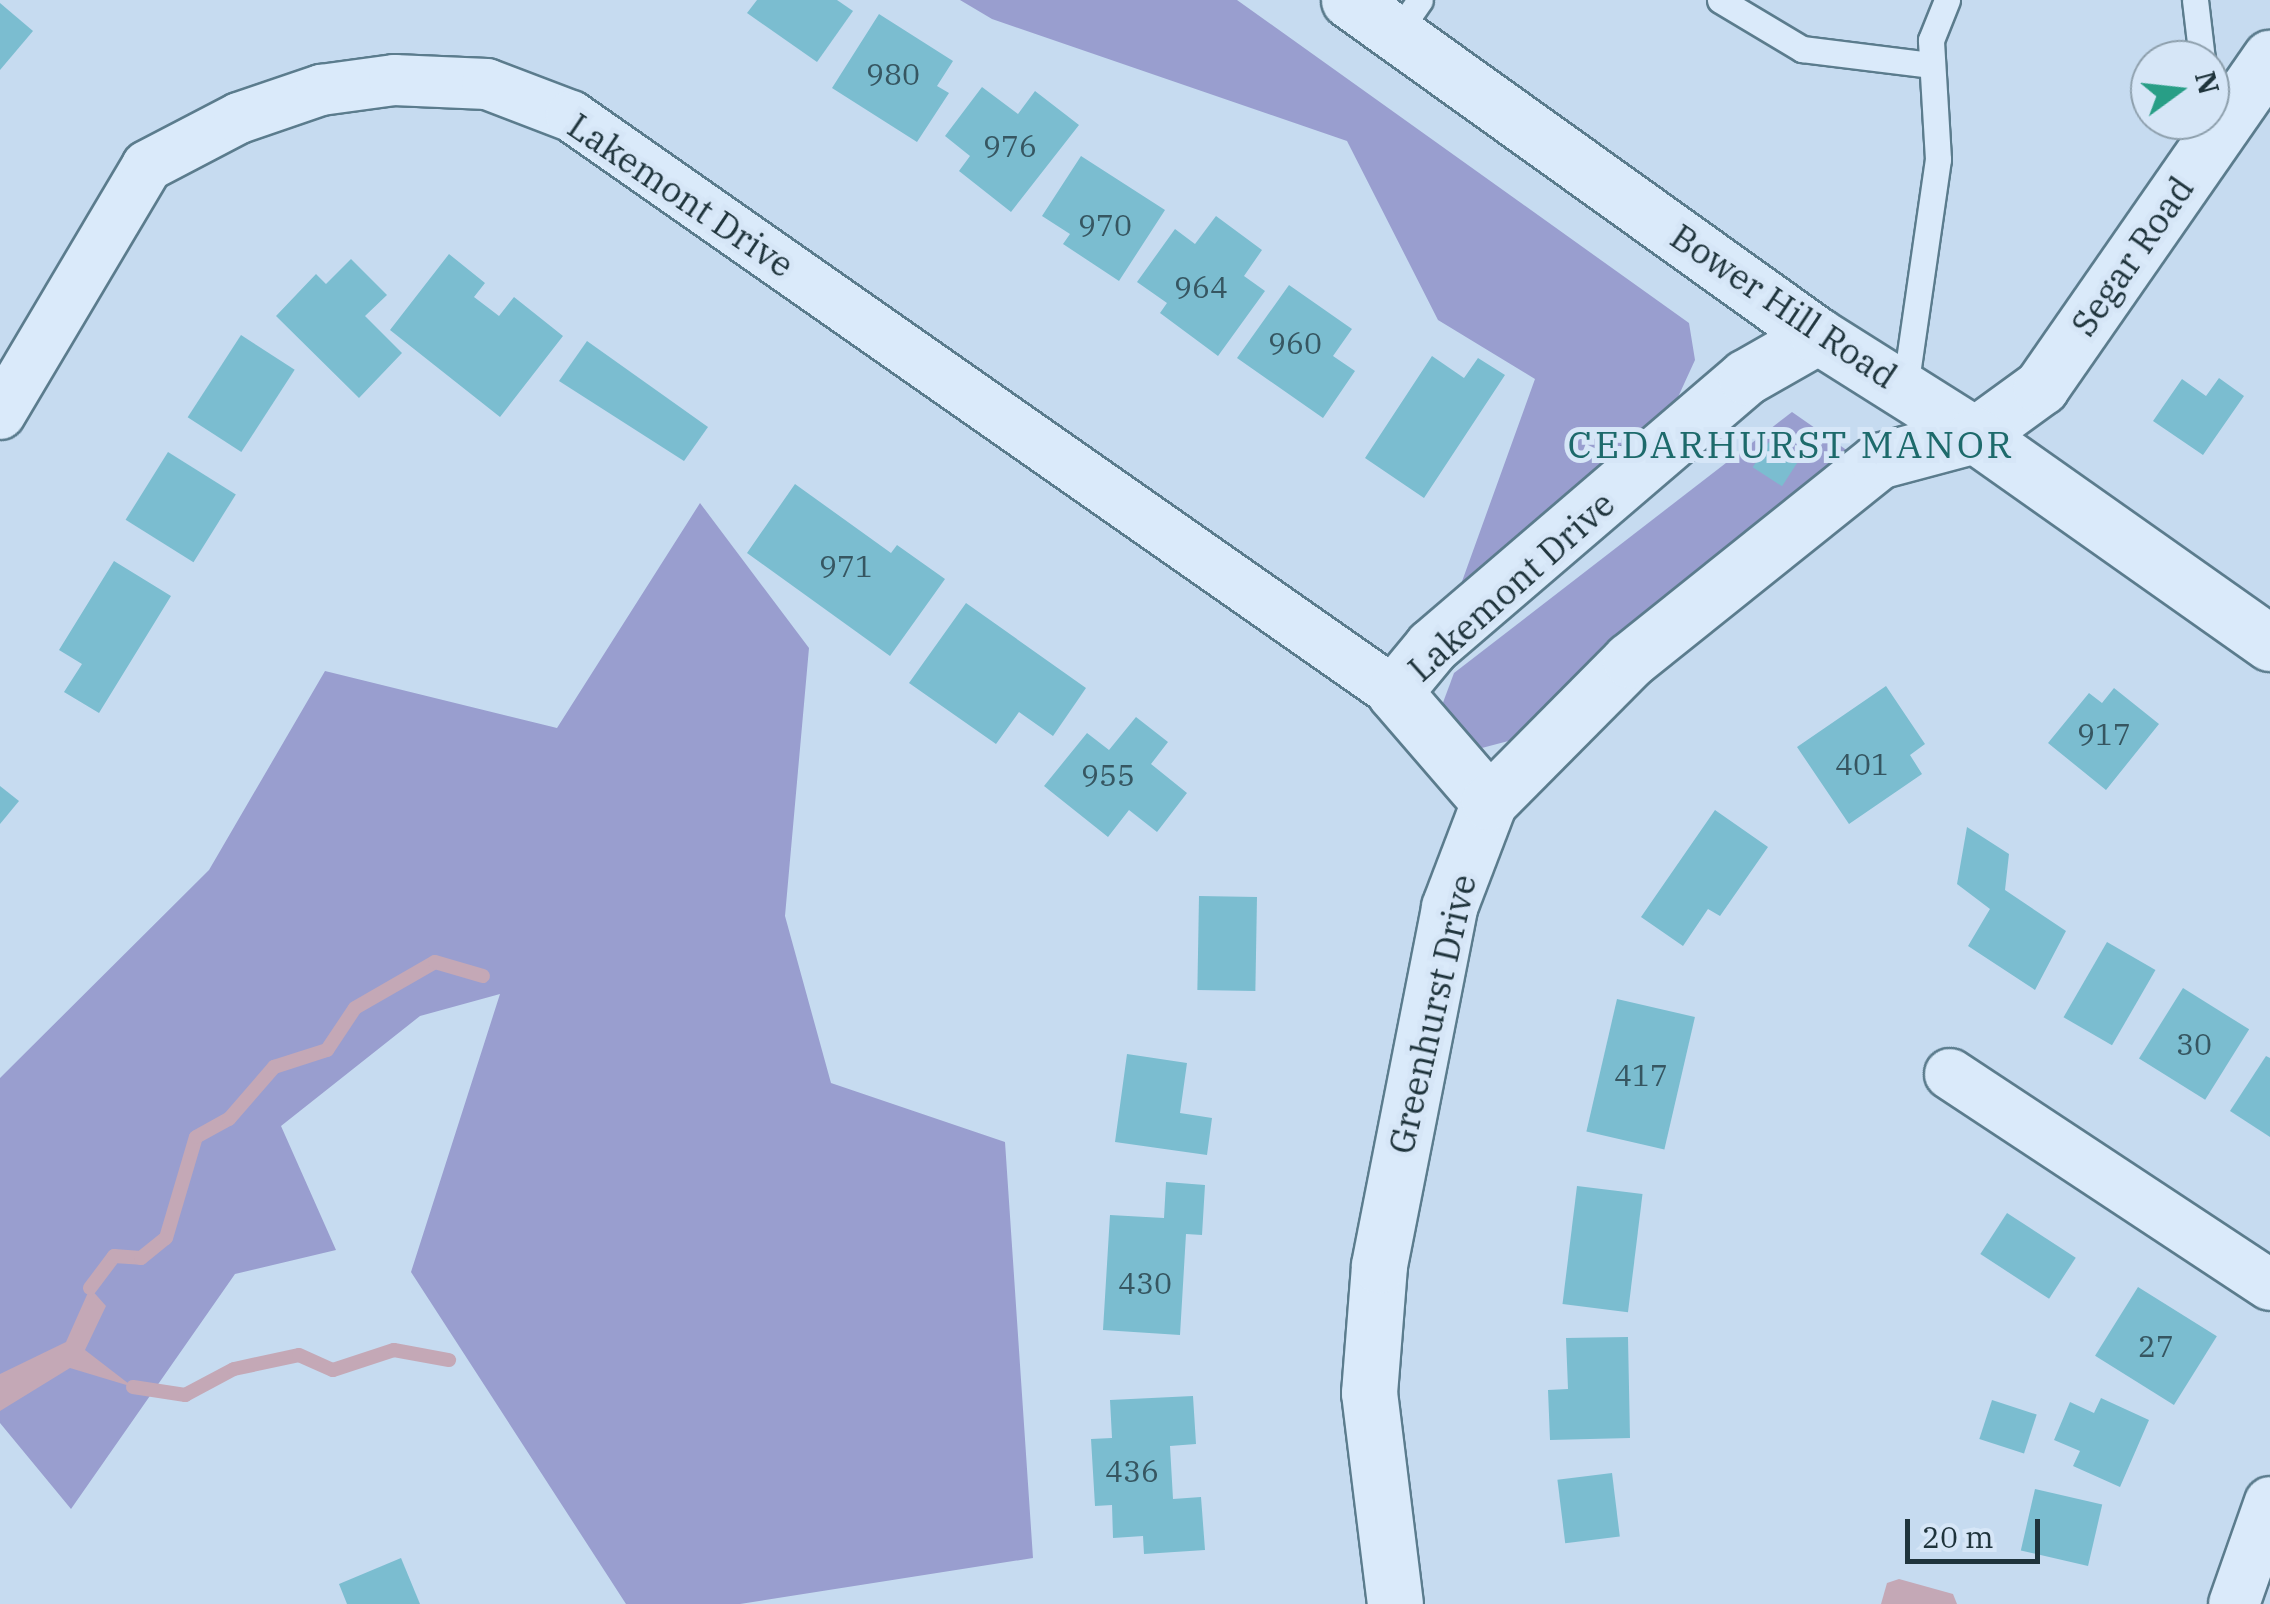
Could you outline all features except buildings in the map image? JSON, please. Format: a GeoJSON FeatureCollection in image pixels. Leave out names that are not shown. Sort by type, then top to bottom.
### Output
{"type":"FeatureCollection","features":[{"type":"Feature","properties":{"kind":"street","name":"Bower Hill Road"},"geometry":{"type":"LineString","coordinates":[[1349,0],[1409,17],[1818,336],[1975,435],[2270,643]]}},
{"type":"Feature","properties":{"kind":"street","name":"Segar Road"},"geometry":{"type":"LineString","coordinates":[[2230,87],[2270,58]]}},
{"type":"Feature","properties":{"kind":"street","name":"Lakemont Drive"},"geometry":{"type":"LineString","coordinates":[[0,414],[148,166],[239,118],[321,90],[394,80],[487,84],[571,116],[1394,692],[1489,802]]}},
{"type":"Feature","properties":{"kind":"street","name":"Segar Road"},"geometry":{"type":"LineString","coordinates":[[1975,435],[2041,387],[2192,140]]}},
{"type":"Feature","properties":{"kind":"street","name":"Lakemont Drive"},"geometry":{"type":"LineString","coordinates":[[1394,692],[1432,646],[1746,377],[1818,336]]}},
{"type":"Feature","properties":{"kind":"street","name":"Greenhurst Drive"},"geometry":{"type":"LineString","coordinates":[[1395,1604],[1369,1393],[1378,1265],[1450,907],[1489,802],[1630,660],[1878,461],[1975,435]]}},
{"type":"Feature","properties":{"kind":"street"},"geometry":{"type":"LineString","coordinates":[[1950,1074],[2270,1285]]}},
{"type":"Feature","properties":{"kind":"street"},"geometry":{"type":"LineString","coordinates":[[2234,1604],[2270,1502]]}},
{"type":"Feature","properties":{"kind":"lane"},"geometry":{"type":"LineString","coordinates":[[1720,0],[1802,49],[1930,65]]}},
{"type":"Feature","properties":{"kind":"lane"},"geometry":{"type":"LineString","coordinates":[[1905,388],[1938,159],[1930,65],[1947,0]]}},
{"type":"Feature","properties":{"kind":"lane"},"geometry":{"type":"LineString","coordinates":[[2195,0],[2200,40]]}},
{"type":"Feature","properties":{"kind":"shaded area"},"geometry":{"type":"Polygon","coordinates":[[[960,0],[1237,0],[1689,323],[1695,360],[1662,432],[1460,587],[1535,379],[1438,320],[1347,141],[992,19],[960,0]]]}},
{"type":"Feature","properties":{"kind":"shaded area"},"geometry":{"type":"Polygon","coordinates":[[[1792,412],[1848,451],[1516,739],[1478,749],[1441,708],[1454,673],[1792,412]]]}},
{"type":"Feature","properties":{"kind":"shaded area"},"geometry":{"type":"Polygon","coordinates":[[[700,503],[809,648],[785,916],[831,1083],[1005,1142],[1033,1558],[740,1604],[626,1604],[411,1272],[500,994],[420,1016],[281,1126],[336,1250],[235,1274],[71,1509],[0,1423],[0,1078],[209,870],[325,671],[557,728],[700,503]]]}},
{"type":"Feature","properties":{"kind":"shaded area"},"geometry":{"type":"Polygon","coordinates":[[[90,1288],[106,1306],[85,1350],[133,1387],[70,1368],[0,1411],[0,1374],[66,1342],[90,1288]]]}},
{"type":"Feature","properties":{"kind":"shaded area"},"geometry":{"type":"Polygon","coordinates":[[[1899,1579],[1953,1594],[1957,1604],[1881,1604],[1887,1583],[1899,1579]]]}},
{"type":"Feature","properties":{"kind":"waterway"},"geometry":{"type":"LineString","coordinates":[[90,1288],[114,1256],[141,1258],[166,1238],[196,1137],[229,1119],[274,1067],[327,1050],[355,1008],[435,962],[483,976]]}},
{"type":"Feature","properties":{"kind":"waterway"},"geometry":{"type":"LineString","coordinates":[[133,1387],[185,1395],[234,1369],[299,1355],[333,1370],[394,1350],[449,1360]]}},
{"type":"Feature","properties":{"kind":"district","name":"CEDARHURST MANOR"},"geometry":{"type":"Point","coordinates":[1791,444]}}]}
